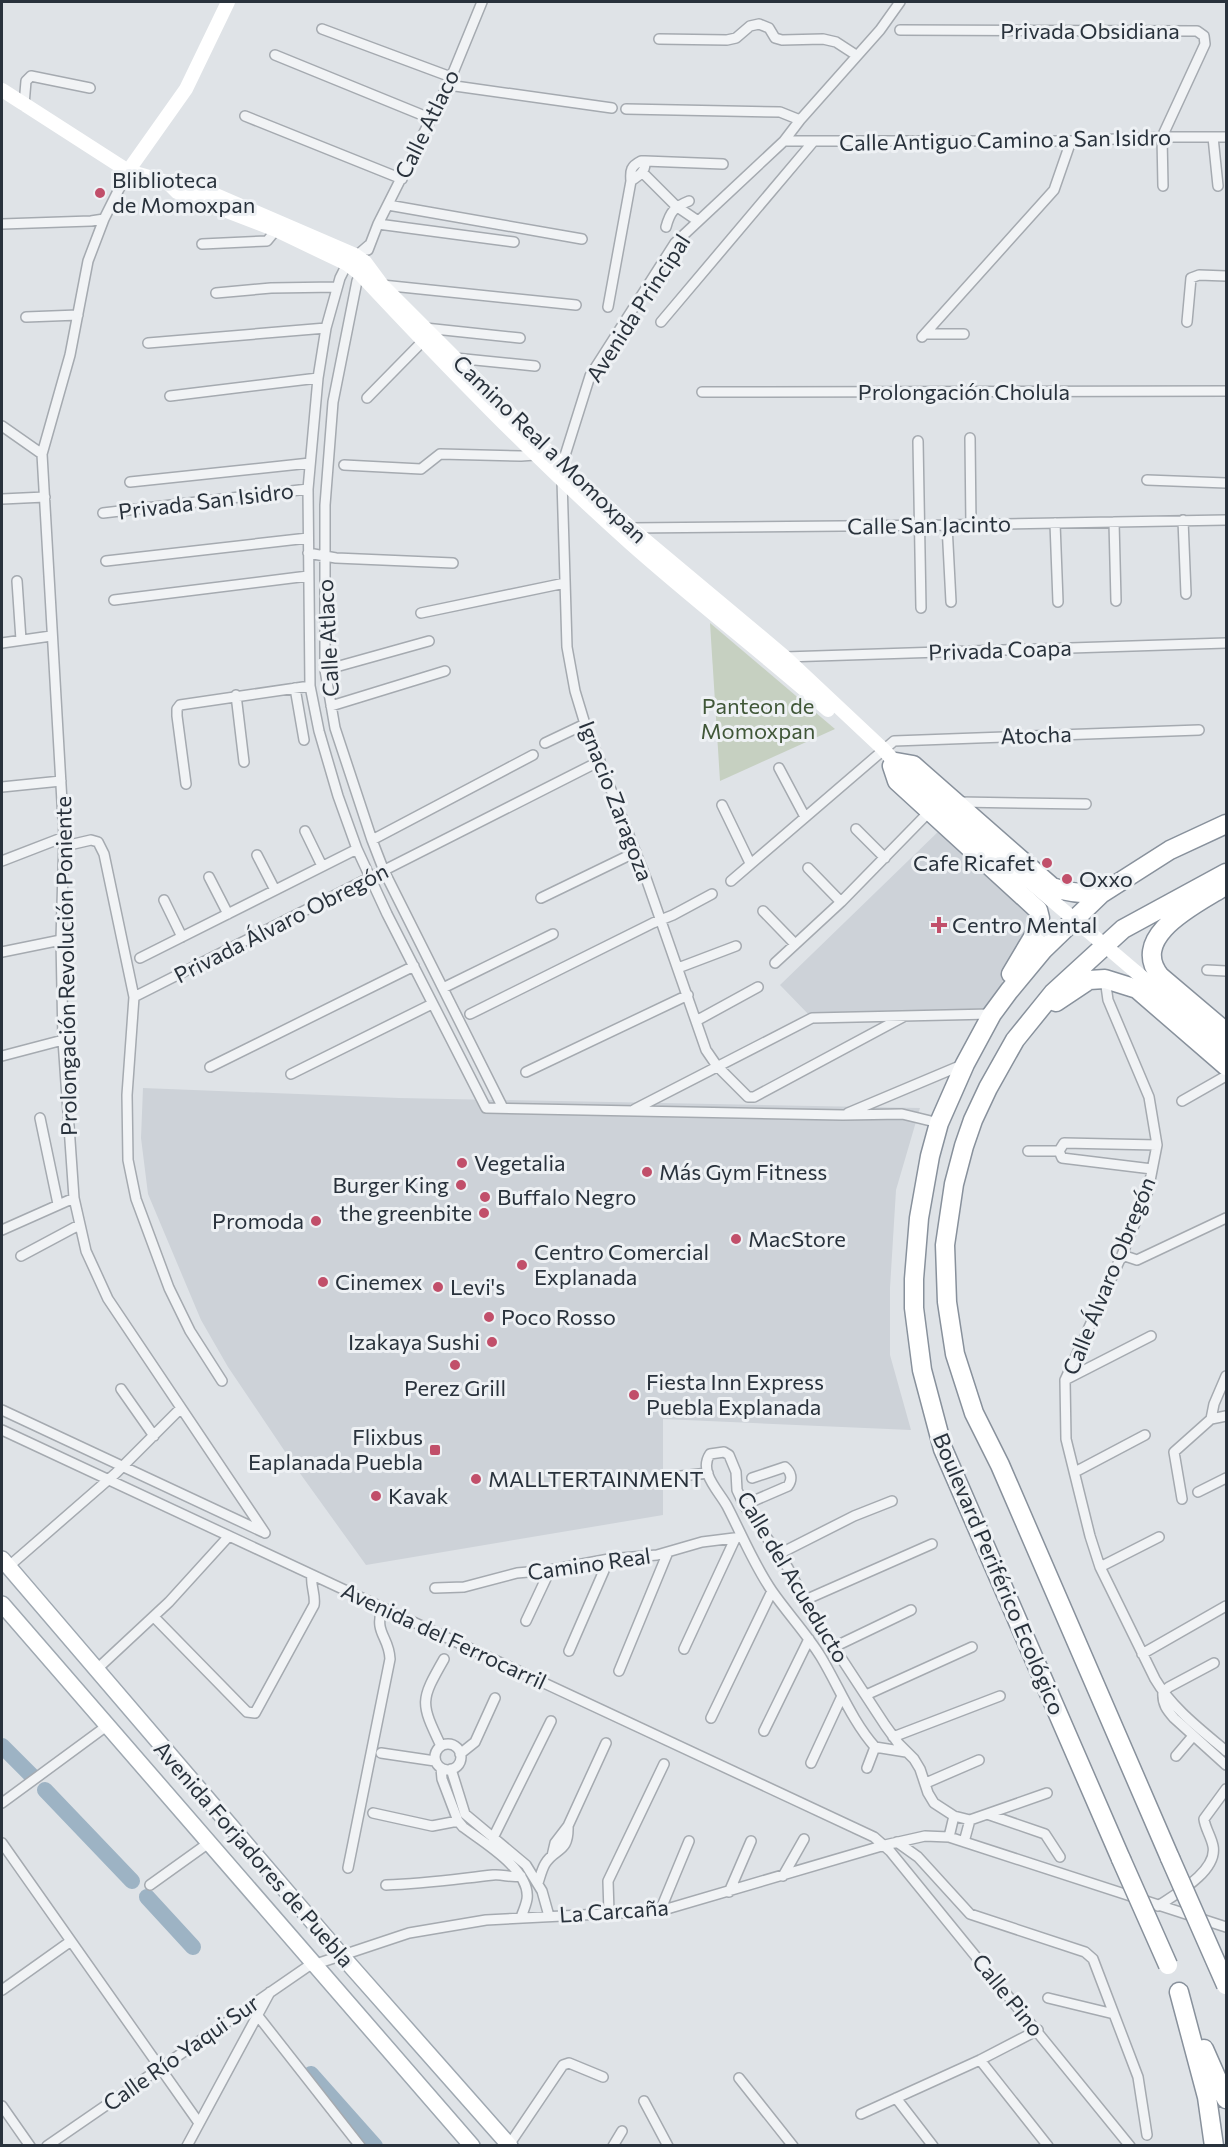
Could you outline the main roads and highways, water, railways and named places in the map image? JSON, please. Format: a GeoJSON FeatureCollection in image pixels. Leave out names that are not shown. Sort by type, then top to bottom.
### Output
{"type":"FeatureCollection","features":[{"type":"Feature","properties":{"kind":"highway"},"geometry":{"type":"LineString","coordinates":[[992,1014],[1005,984],[1038,931],[1039,914],[1035,906],[897,781],[897,767],[913,765],[1052,887],[1062,891],[1101,894]]}},
{"type":"Feature","properties":{"kind":"highway","name":"Boulevard Periférico Ecológico"},"geometry":{"type":"LineString","coordinates":[[1227,824],[1170,850],[1101,894],[1043,950],[992,1014],[964,1064],[939,1123],[930,1156],[919,1218],[914,1279],[914,1308],[922,1370],[943,1449],[1227,2099]]}},
{"type":"Feature","properties":{"kind":"highway","name":"Boulevard Periférico Ecológico"},"geometry":{"type":"LineString","coordinates":[[1227,873],[1123,929],[1053,993],[1015,1040],[988,1088],[964,1146],[954,1184],[945,1245],[947,1302],[955,1354],[974,1413],[1000,1465],[1227,1985]]}},
{"type":"Feature","properties":{"kind":"highway"},"geometry":{"type":"LineString","coordinates":[[1227,885],[1171,920],[1156,941],[1152,955],[1154,966],[1160,976],[1227,1032]]}},
{"type":"Feature","properties":{"kind":"highway"},"geometry":{"type":"LineString","coordinates":[[1015,1040],[1046,1010],[1070,992],[1089,980],[1105,979],[1137,989],[1227,1066]]}},
{"type":"Feature","properties":{"kind":"highway"},"geometry":{"type":"LineString","coordinates":[[1179,1992],[1207,2097],[1214,2145]]}},
{"type":"Feature","properties":{"kind":"main road","name":"Avenida Forjadores de Puebla"},"geometry":{"type":"LineString","coordinates":[[5,1563],[342,1956],[509,2145]]}},
{"type":"Feature","properties":{"kind":"main road","name":"Avenida Forjadores de Puebla"},"geometry":{"type":"LineString","coordinates":[[4,1611],[108,1725],[472,2145]]}},
{"type":"Feature","properties":{"kind":"main road"},"geometry":{"type":"LineString","coordinates":[[30,1637],[46,1634],[50,1630],[52,1619]]}},
{"type":"Feature","properties":{"kind":"main road"},"geometry":{"type":"LineString","coordinates":[[60,1671],[63,1655],[80,1651]]}},
{"type":"Feature","properties":{"kind":"waterway"},"geometry":{"type":"LineString","coordinates":[[2,1746],[31,1775]]}},
{"type":"Feature","properties":{"kind":"waterway"},"geometry":{"type":"LineString","coordinates":[[45,1790],[132,1881]]}},
{"type":"Feature","properties":{"kind":"waterway"},"geometry":{"type":"LineString","coordinates":[[147,1897],[193,1947]]}},
{"type":"Feature","properties":{"kind":"waterway"},"geometry":{"type":"LineString","coordinates":[[311,2074],[375,2146]]}},
{"type":"Feature","properties":{"kind":"place","name":"Bliblioteca de Momoxpan"},"geometry":{"type":"Point","coordinates":[100,193]}},
{"type":"Feature","properties":{"kind":"place","name":"Cafe Ricafet"},"geometry":{"type":"Point","coordinates":[1047,863]}},
{"type":"Feature","properties":{"kind":"place","name":"Oxxo"},"geometry":{"type":"Point","coordinates":[1067,879]}},
{"type":"Feature","properties":{"kind":"place","name":"Centro Mental"},"geometry":{"type":"Point","coordinates":[939,925]}},
{"type":"Feature","properties":{"kind":"place","name":"Vegetalia"},"geometry":{"type":"Point","coordinates":[462,1163]}},
{"type":"Feature","properties":{"kind":"place","name":"Más Gym Fitness"},"geometry":{"type":"Point","coordinates":[647,1172]}},
{"type":"Feature","properties":{"kind":"place","name":"Burger King"},"geometry":{"type":"Point","coordinates":[461,1185]}},
{"type":"Feature","properties":{"kind":"place","name":"Buffalo Negro"},"geometry":{"type":"Point","coordinates":[485,1197]}},
{"type":"Feature","properties":{"kind":"place","name":"the greenbite"},"geometry":{"type":"Point","coordinates":[484,1213]}},
{"type":"Feature","properties":{"kind":"place","name":"Promoda"},"geometry":{"type":"Point","coordinates":[316,1221]}},
{"type":"Feature","properties":{"kind":"place","name":"MacStore"},"geometry":{"type":"Point","coordinates":[736,1239]}},
{"type":"Feature","properties":{"kind":"place","name":"Centro Comercial Explanada"},"geometry":{"type":"Point","coordinates":[522,1265]}},
{"type":"Feature","properties":{"kind":"place","name":"Cinemex"},"geometry":{"type":"Point","coordinates":[323,1282]}},
{"type":"Feature","properties":{"kind":"place","name":"Levi's"},"geometry":{"type":"Point","coordinates":[438,1287]}},
{"type":"Feature","properties":{"kind":"place","name":"Poco Rosso"},"geometry":{"type":"Point","coordinates":[489,1317]}},
{"type":"Feature","properties":{"kind":"place","name":"Izakaya Sushi"},"geometry":{"type":"Point","coordinates":[492,1342]}},
{"type":"Feature","properties":{"kind":"place","name":"Perez Grill"},"geometry":{"type":"Point","coordinates":[455,1365]}},
{"type":"Feature","properties":{"kind":"place","name":"Fiesta Inn Express Puebla Explanada"},"geometry":{"type":"Point","coordinates":[634,1395]}},
{"type":"Feature","properties":{"kind":"place","name":"Flixbus Eaplanada Puebla"},"geometry":{"type":"Point","coordinates":[435,1450]}},
{"type":"Feature","properties":{"kind":"place","name":"MALLTERTAINMENT"},"geometry":{"type":"Point","coordinates":[476,1479]}},
{"type":"Feature","properties":{"kind":"place","name":"Kavak"},"geometry":{"type":"Point","coordinates":[376,1496]}},
{"type":"Feature","properties":{"kind":"park label","name":"Panteon de Momoxpan"},"geometry":{"type":"Point","coordinates":[758,718]}}]}
